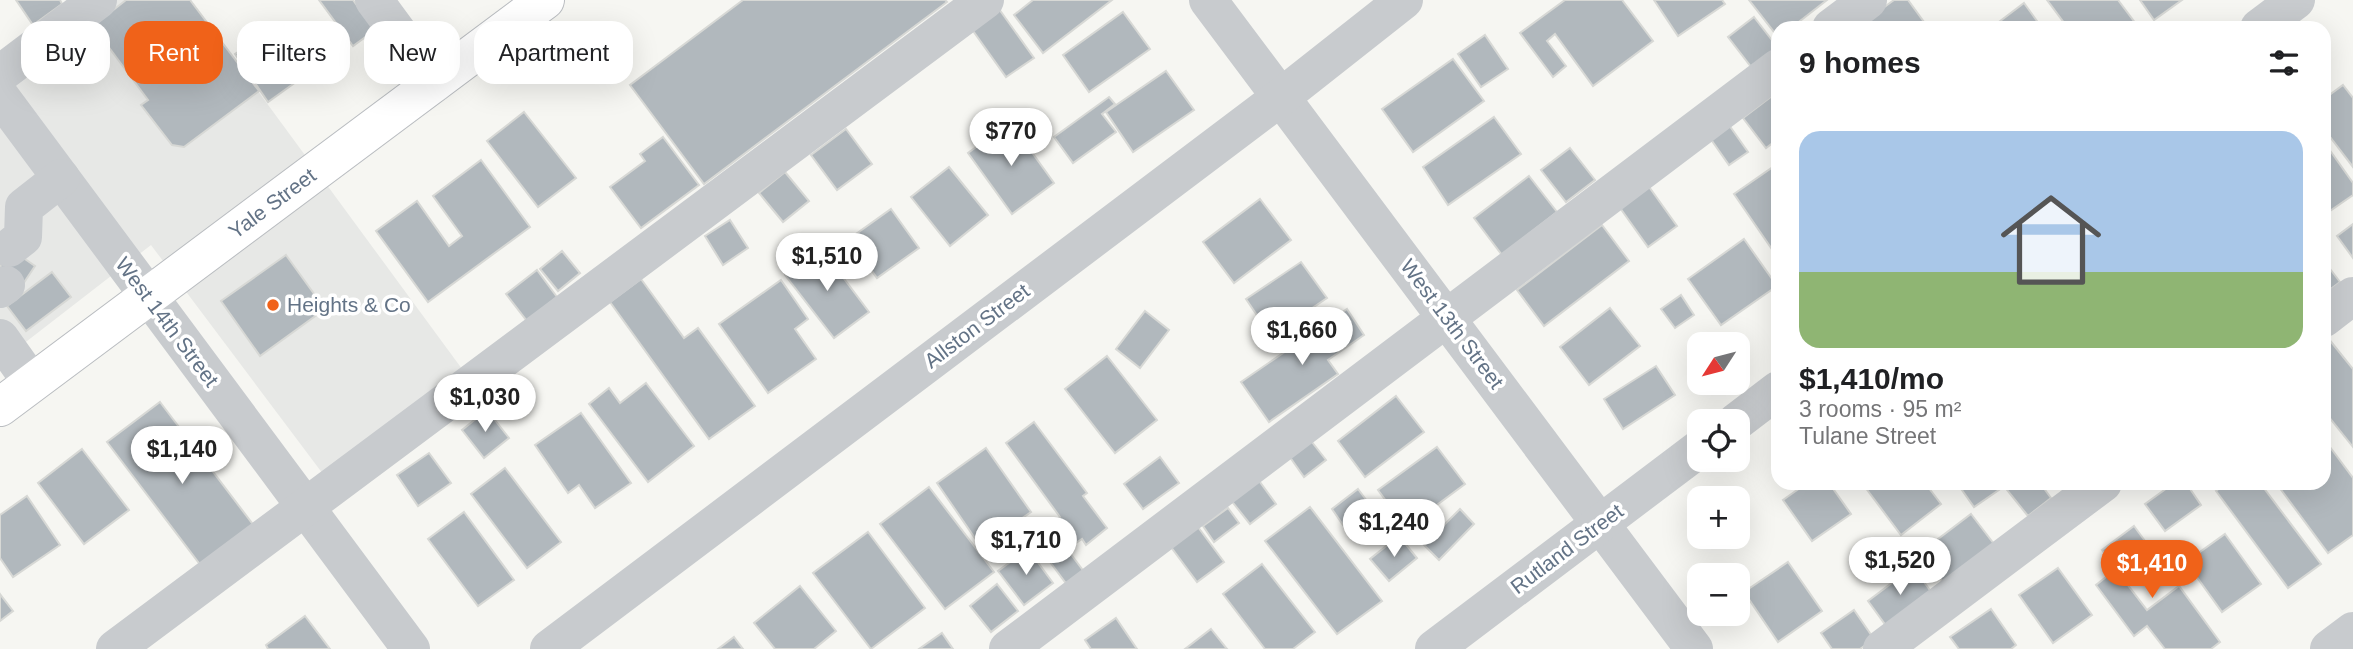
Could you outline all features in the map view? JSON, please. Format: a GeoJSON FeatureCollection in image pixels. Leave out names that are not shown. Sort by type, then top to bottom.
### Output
{"type":"FeatureCollection","features":[{"type":"Feature","properties":{"kind":"main road","name":"Yale Street"},"geometry":{"type":"LineString","coordinates":[[460,65],[545,0]]}},
{"type":"Feature","properties":{"kind":"main road","name":"Yale Street"},"geometry":{"type":"LineString","coordinates":[[0,407],[435,84]]}},
{"type":"Feature","properties":{"kind":"street"},"geometry":{"type":"LineString","coordinates":[[0,74],[98,0]]}},
{"type":"Feature","properties":{"kind":"street"},"geometry":{"type":"LineString","coordinates":[[374,0],[390,21]]}},
{"type":"Feature","properties":{"kind":"street"},"geometry":{"type":"LineString","coordinates":[[115,649],[985,0]]}},
{"type":"Feature","properties":{"kind":"street","name":"West 13th Street"},"geometry":{"type":"LineString","coordinates":[[1208,0],[1695,649]]}},
{"type":"Feature","properties":{"kind":"street","name":"Allston Street"},"geometry":{"type":"LineString","coordinates":[[549,649],[1281,97],[1404,0]]}},
{"type":"Feature","properties":{"kind":"street"},"geometry":{"type":"LineString","coordinates":[[1840,21],[1868,0]]}},
{"type":"Feature","properties":{"kind":"street"},"geometry":{"type":"LineString","coordinates":[[2268,21],[2296,0]]}},
{"type":"Feature","properties":{"kind":"street"},"geometry":{"type":"LineString","coordinates":[[1009,649],[1771,73]]}},
{"type":"Feature","properties":{"kind":"street","name":"West 14th Street"},"geometry":{"type":"LineString","coordinates":[[0,96],[411,649]]}},
{"type":"Feature","properties":{"kind":"street"},"geometry":{"type":"LineString","coordinates":[[12,263],[24,206],[61,178]]}},
{"type":"Feature","properties":{"kind":"street"},"geometry":{"type":"LineString","coordinates":[[2331,313],[2353,296]]}},
{"type":"Feature","properties":{"kind":"street"},"geometry":{"type":"LineString","coordinates":[[0,338],[32,383]]}},
{"type":"Feature","properties":{"kind":"street"},"geometry":{"type":"LineString","coordinates":[[1750,411],[1771,395]]}},
{"type":"Feature","properties":{"kind":"street","name":"Rutland Street"},"geometry":{"type":"LineString","coordinates":[[1434,649],[1687,458]]}},
{"type":"Feature","properties":{"kind":"street"},"geometry":{"type":"LineString","coordinates":[[1882,649],[2094,490]]}},
{"type":"Feature","properties":{"kind":"street"},"geometry":{"type":"LineString","coordinates":[[2329,649],[2353,631]]}},
{"type":"Feature","properties":{"kind":"shaded area"},"geometry":{"type":"Polygon","coordinates":[[[113,0],[191,0],[206,21],[124,21],[124,84],[223,84],[223,44],[237,63],[237,84],[253,84],[465,373],[323,474],[151,245],[0,362],[0,93],[21,76],[21,84],[110,84],[110,21],[87,21],[113,0]]]}},
{"type":"Feature","properties":{"kind":"building"},"geometry":{"type":"Polygon","coordinates":[[[16,0],[60,0],[62,4],[39,21],[30,21],[16,0]]]}},
{"type":"Feature","properties":{"kind":"building"},"geometry":{"type":"Polygon","coordinates":[[[126,0],[190,0],[206,21],[124,21],[124,68],[110,49],[110,21],[99,21],[126,0]]]}},
{"type":"Feature","properties":{"kind":"building"},"geometry":{"type":"Polygon","coordinates":[[[319,0],[353,0],[368,21],[364,21],[364,38],[353,46],[350,42],[350,21],[335,21],[319,0]]]}},
{"type":"Feature","properties":{"kind":"building"},"geometry":{"type":"Polygon","coordinates":[[[743,0],[947,2],[704,184],[630,85],[743,0]]]}},
{"type":"Feature","properties":{"kind":"building"},"geometry":{"type":"Polygon","coordinates":[[[1033,0],[1112,0],[1043,53],[1014,15],[1033,0]]]}},
{"type":"Feature","properties":{"kind":"building"},"geometry":{"type":"Polygon","coordinates":[[[1565,0],[1622,0],[1653,41],[1593,86],[1555,34],[1547,41],[1566,66],[1553,77],[1520,33],[1565,0]]]}},
{"type":"Feature","properties":{"kind":"building"},"geometry":{"type":"Polygon","coordinates":[[[1654,0],[1722,0],[1725,4],[1678,36],[1654,0]]]}},
{"type":"Feature","properties":{"kind":"building"},"geometry":{"type":"Polygon","coordinates":[[[1749,0],[1827,0],[1800,21],[1771,21],[1771,28],[1749,0]]]}},
{"type":"Feature","properties":{"kind":"building"},"geometry":{"type":"Polygon","coordinates":[[[1894,0],[1908,0],[1923,21],[1865,21],[1894,0]]]}},
{"type":"Feature","properties":{"kind":"building"},"geometry":{"type":"Polygon","coordinates":[[[2047,0],[2118,0],[2134,21],[2063,21],[2047,0]]]}},
{"type":"Feature","properties":{"kind":"building"},"geometry":{"type":"Polygon","coordinates":[[[2140,0],[2182,0],[2154,20],[2140,0]]]}},
{"type":"Feature","properties":{"kind":"building"},"geometry":{"type":"Polygon","coordinates":[[[2024,3],[2037,21],[2000,21],[2024,3]]]}},
{"type":"Feature","properties":{"kind":"building"},"geometry":{"type":"Polygon","coordinates":[[[999,9],[1034,58],[1006,77],[971,28],[999,9]]]}},
{"type":"Feature","properties":{"kind":"building"},"geometry":{"type":"Polygon","coordinates":[[[1123,12],[1150,49],[1089,92],[1063,55],[1123,12]]]}},
{"type":"Feature","properties":{"kind":"building"},"geometry":{"type":"Polygon","coordinates":[[[1754,17],[1771,39],[1771,53],[1752,68],[1728,37],[1754,17]]]}},
{"type":"Feature","properties":{"kind":"building"},"geometry":{"type":"Polygon","coordinates":[[[1485,35],[1508,69],[1481,87],[1458,54],[1485,35]]]}},
{"type":"Feature","properties":{"kind":"building"},"geometry":{"type":"Polygon","coordinates":[[[223,44],[237,62],[237,84],[254,84],[259,91],[184,147],[172,145],[141,105],[148,100],[136,84],[223,84],[223,44]]]}},
{"type":"Feature","properties":{"kind":"building"},"geometry":{"type":"Polygon","coordinates":[[[1453,59],[1484,101],[1413,152],[1382,109],[1453,59]]]}},
{"type":"Feature","properties":{"kind":"building"},"geometry":{"type":"Polygon","coordinates":[[[1166,71],[1194,110],[1133,152],[1106,112],[1166,71]]]}},
{"type":"Feature","properties":{"kind":"building"},"geometry":{"type":"Polygon","coordinates":[[[256,84],[293,84],[268,102],[256,84]]]}},
{"type":"Feature","properties":{"kind":"building"},"geometry":{"type":"Polygon","coordinates":[[[2343,85],[2353,98],[2353,167],[2331,138],[2331,94],[2343,85]]]}},
{"type":"Feature","properties":{"kind":"building"},"geometry":{"type":"Polygon","coordinates":[[[1109,97],[1115,104],[1102,114],[1116,132],[1073,163],[1054,137],[1109,97]]]}},
{"type":"Feature","properties":{"kind":"building"},"geometry":{"type":"Polygon","coordinates":[[[1771,97],[1771,144],[1766,148],[1743,118],[1771,97]]]}},
{"type":"Feature","properties":{"kind":"building"},"geometry":{"type":"Polygon","coordinates":[[[524,112],[576,178],[538,207],[487,141],[524,112]]]}},
{"type":"Feature","properties":{"kind":"building"},"geometry":{"type":"Polygon","coordinates":[[[1494,117],[1521,154],[1448,205],[1423,167],[1494,117]]]}},
{"type":"Feature","properties":{"kind":"building"},"geometry":{"type":"Polygon","coordinates":[[[1010,122],[1054,183],[1012,214],[968,153],[1010,122]]]}},
{"type":"Feature","properties":{"kind":"building"},"geometry":{"type":"Polygon","coordinates":[[[1729,125],[1748,152],[1729,165],[1710,138],[1729,125]]]}},
{"type":"Feature","properties":{"kind":"building"},"geometry":{"type":"Polygon","coordinates":[[[846,129],[872,164],[837,190],[811,155],[846,129]]]}},
{"type":"Feature","properties":{"kind":"building"},"geometry":{"type":"Polygon","coordinates":[[[663,137],[699,185],[641,228],[610,187],[645,161],[640,154],[663,137]]]}},
{"type":"Feature","properties":{"kind":"building"},"geometry":{"type":"Polygon","coordinates":[[[1570,148],[1595,180],[1566,202],[1541,170],[1570,148]]]}},
{"type":"Feature","properties":{"kind":"building"},"geometry":{"type":"Polygon","coordinates":[[[2331,152],[2353,183],[2353,195],[2331,210],[2331,152]]]}},
{"type":"Feature","properties":{"kind":"building"},"geometry":{"type":"Polygon","coordinates":[[[481,160],[530,227],[428,302],[376,231],[417,201],[449,246],[462,236],[433,196],[481,160]]]}},
{"type":"Feature","properties":{"kind":"building"},"geometry":{"type":"Polygon","coordinates":[[[949,167],[988,215],[950,246],[911,197],[949,167]]]}},
{"type":"Feature","properties":{"kind":"building"},"geometry":{"type":"Polygon","coordinates":[[[1771,168],[1771,248],[1734,194],[1771,168]]]}},
{"type":"Feature","properties":{"kind":"building"},"geometry":{"type":"Polygon","coordinates":[[[785,172],[809,201],[783,222],[759,193],[785,172]]]}},
{"type":"Feature","properties":{"kind":"building"},"geometry":{"type":"Polygon","coordinates":[[[1529,176],[1557,212],[1502,255],[1474,218],[1529,176]]]}},
{"type":"Feature","properties":{"kind":"building"},"geometry":{"type":"Polygon","coordinates":[[[1647,184],[1677,226],[1648,247],[1618,205],[1647,184]]]}},
{"type":"Feature","properties":{"kind":"building"},"geometry":{"type":"Polygon","coordinates":[[[1260,199],[1291,240],[1234,283],[1203,242],[1260,199]]]}},
{"type":"Feature","properties":{"kind":"building"},"geometry":{"type":"Polygon","coordinates":[[[891,209],[919,248],[877,278],[849,239],[891,209]]]}},
{"type":"Feature","properties":{"kind":"building"},"geometry":{"type":"Polygon","coordinates":[[[730,220],[748,248],[723,265],[705,236],[730,220]]]}},
{"type":"Feature","properties":{"kind":"building"},"geometry":{"type":"Polygon","coordinates":[[[2353,224],[2353,258],[2337,236],[2353,224]]]}},
{"type":"Feature","properties":{"kind":"building"},"geometry":{"type":"Polygon","coordinates":[[[1602,225],[1629,261],[1544,326],[1517,290],[1602,225]]]}},
{"type":"Feature","properties":{"kind":"building"},"geometry":{"type":"Polygon","coordinates":[[[1744,239],[1771,277],[1771,290],[1721,325],[1688,279],[1744,239]]]}},
{"type":"Feature","properties":{"kind":"building"},"geometry":{"type":"Polygon","coordinates":[[[2,243],[35,266],[17,293],[0,281],[2,243]]]}},
{"type":"Feature","properties":{"kind":"building"},"geometry":{"type":"Polygon","coordinates":[[[821,248],[869,312],[834,338],[785,275],[821,248]]]}},
{"type":"Feature","properties":{"kind":"building"},"geometry":{"type":"Polygon","coordinates":[[[562,251],[580,273],[558,291],[540,269],[562,251]]]}},
{"type":"Feature","properties":{"kind":"building","name":"Heights & Co"},"geometry":{"type":"Polygon","coordinates":[[[286,255],[325,309],[260,356],[221,301],[286,255]]]}},
{"type":"Feature","properties":{"kind":"building"},"geometry":{"type":"Polygon","coordinates":[[[1301,262],[1327,298],[1271,336],[1246,299],[1301,262]]]}},
{"type":"Feature","properties":{"kind":"building"},"geometry":{"type":"Polygon","coordinates":[[[537,270],[557,297],[527,321],[506,294],[537,270]]]}},
{"type":"Feature","properties":{"kind":"building"},"geometry":{"type":"Polygon","coordinates":[[[2331,270],[2340,282],[2331,289],[2331,270]]]}},
{"type":"Feature","properties":{"kind":"building"},"geometry":{"type":"Polygon","coordinates":[[[52,272],[71,297],[26,331],[7,306],[52,272]]]}},
{"type":"Feature","properties":{"kind":"building"},"geometry":{"type":"Polygon","coordinates":[[[641,279],[684,338],[698,328],[755,406],[709,439],[610,302],[641,279]]]}},
{"type":"Feature","properties":{"kind":"building"},"geometry":{"type":"Polygon","coordinates":[[[781,280],[808,319],[795,329],[816,359],[768,393],[719,324],[781,280]]]}},
{"type":"Feature","properties":{"kind":"building"},"geometry":{"type":"Polygon","coordinates":[[[1681,295],[1694,315],[1675,328],[1661,309],[1681,295]]]}},
{"type":"Feature","properties":{"kind":"building"},"geometry":{"type":"Polygon","coordinates":[[[1610,308],[1640,346],[1589,385],[1560,347],[1610,308]]]}},
{"type":"Feature","properties":{"kind":"building"},"geometry":{"type":"Polygon","coordinates":[[[1347,309],[1364,335],[1328,360],[1338,374],[1269,422],[1241,382],[1347,309]]]}},
{"type":"Feature","properties":{"kind":"building"},"geometry":{"type":"Polygon","coordinates":[[[1145,311],[1169,330],[1140,368],[1116,349],[1145,311]]]}},
{"type":"Feature","properties":{"kind":"building"},"geometry":{"type":"Polygon","coordinates":[[[2331,342],[2353,369],[2353,447],[2331,420],[2331,342]]]}},
{"type":"Feature","properties":{"kind":"building"},"geometry":{"type":"Polygon","coordinates":[[[1107,356],[1157,420],[1115,453],[1065,389],[1107,356]]]}},
{"type":"Feature","properties":{"kind":"building"},"geometry":{"type":"Polygon","coordinates":[[[1656,366],[1675,395],[1623,429],[1604,399],[1656,366]]]}},
{"type":"Feature","properties":{"kind":"building"},"geometry":{"type":"Polygon","coordinates":[[[646,383],[694,446],[648,482],[589,404],[609,388],[620,403],[646,383]]]}},
{"type":"Feature","properties":{"kind":"building"},"geometry":{"type":"Polygon","coordinates":[[[1396,396],[1424,432],[1365,477],[1338,441],[1396,396]]]}},
{"type":"Feature","properties":{"kind":"building"},"geometry":{"type":"Polygon","coordinates":[[[160,402],[258,531],[205,571],[107,442],[160,402]]]}},
{"type":"Feature","properties":{"kind":"building"},"geometry":{"type":"Polygon","coordinates":[[[487,410],[509,438],[484,458],[462,430],[487,410]]]}},
{"type":"Feature","properties":{"kind":"building"},"geometry":{"type":"Polygon","coordinates":[[[581,413],[631,483],[595,508],[579,485],[568,493],[535,445],[581,413]]]}},
{"type":"Feature","properties":{"kind":"building"},"geometry":{"type":"Polygon","coordinates":[[[1034,422],[1087,493],[1083,496],[1107,528],[1086,545],[1082,539],[1067,549],[1049,525],[1060,517],[1006,443],[1034,422]]]}},
{"type":"Feature","properties":{"kind":"building"},"geometry":{"type":"Polygon","coordinates":[[[1308,437],[1326,460],[1304,477],[1287,453],[1308,437]]]}},
{"type":"Feature","properties":{"kind":"building"},"geometry":{"type":"Polygon","coordinates":[[[1437,447],[1465,484],[1406,528],[1378,490],[1437,447]]]}},
{"type":"Feature","properties":{"kind":"building"},"geometry":{"type":"Polygon","coordinates":[[[986,448],[1031,512],[981,547],[937,483],[986,448]]]}},
{"type":"Feature","properties":{"kind":"building"},"geometry":{"type":"Polygon","coordinates":[[[2331,448],[2353,478],[2353,535],[2328,553],[2281,490],[2331,490],[2331,448]]]}},
{"type":"Feature","properties":{"kind":"building"},"geometry":{"type":"Polygon","coordinates":[[[82,449],[129,510],[84,544],[38,483],[82,449]]]}},
{"type":"Feature","properties":{"kind":"building"},"geometry":{"type":"Polygon","coordinates":[[[429,453],[451,483],[418,506],[397,475],[429,453]]]}},
{"type":"Feature","properties":{"kind":"building"},"geometry":{"type":"Polygon","coordinates":[[[1160,457],[1179,483],[1143,509],[1124,484],[1160,457]]]}},
{"type":"Feature","properties":{"kind":"building"},"geometry":{"type":"Polygon","coordinates":[[[505,468],[561,542],[527,568],[471,494],[505,468]]]}},
{"type":"Feature","properties":{"kind":"building"},"geometry":{"type":"Polygon","coordinates":[[[1257,478],[1276,504],[1250,524],[1230,499],[1257,478]]]}},
{"type":"Feature","properties":{"kind":"building"},"geometry":{"type":"Polygon","coordinates":[[[929,487],[994,572],[945,609],[880,524],[929,487]]]}},
{"type":"Feature","properties":{"kind":"building"},"geometry":{"type":"Polygon","coordinates":[[[1358,489],[1370,505],[1343,525],[1332,509],[1358,489]]]}},
{"type":"Feature","properties":{"kind":"building"},"geometry":{"type":"Polygon","coordinates":[[[1797,490],[1834,490],[1851,514],[1812,541],[1783,500],[1797,490]]]}},
{"type":"Feature","properties":{"kind":"building"},"geometry":{"type":"Polygon","coordinates":[[[1867,490],[1930,490],[1941,504],[1901,535],[1867,490]]]}},
{"type":"Feature","properties":{"kind":"building"},"geometry":{"type":"Polygon","coordinates":[[[1962,490],[1999,490],[1974,507],[1962,490]]]}},
{"type":"Feature","properties":{"kind":"building"},"geometry":{"type":"Polygon","coordinates":[[[2007,490],[2045,490],[2051,498],[2028,516],[2007,490]]]}},
{"type":"Feature","properties":{"kind":"building"},"geometry":{"type":"Polygon","coordinates":[[[2164,490],[2191,490],[2201,505],[2165,531],[2145,504],[2164,490]]]}},
{"type":"Feature","properties":{"kind":"building"},"geometry":{"type":"Polygon","coordinates":[[[2265,490],[2321,564],[2288,588],[2216,491],[2265,490]]]}},
{"type":"Feature","properties":{"kind":"building"},"geometry":{"type":"Polygon","coordinates":[[[27,496],[60,545],[13,577],[0,558],[0,515],[27,496]]]}},
{"type":"Feature","properties":{"kind":"building"},"geometry":{"type":"Polygon","coordinates":[[[1310,507],[1382,601],[1337,634],[1265,541],[1310,507]]]}},
{"type":"Feature","properties":{"kind":"building"},"geometry":{"type":"Polygon","coordinates":[[[1228,508],[1239,523],[1214,542],[1203,526],[1228,508]]]}},
{"type":"Feature","properties":{"kind":"building"},"geometry":{"type":"Polygon","coordinates":[[[1460,509],[1474,524],[1439,560],[1424,545],[1460,509]]]}},
{"type":"Feature","properties":{"kind":"building"},"geometry":{"type":"Polygon","coordinates":[[[464,512],[514,580],[478,606],[428,539],[464,512]]]}},
{"type":"Feature","properties":{"kind":"building"},"geometry":{"type":"Polygon","coordinates":[[[1971,514],[1994,544],[1943,582],[1921,552],[1971,514]]]}},
{"type":"Feature","properties":{"kind":"building"},"geometry":{"type":"Polygon","coordinates":[[[1195,523],[1224,562],[1197,582],[1168,543],[1195,523]]]}},
{"type":"Feature","properties":{"kind":"building"},"geometry":{"type":"Polygon","coordinates":[[[2134,526],[2156,556],[2124,580],[2147,610],[2179,586],[2220,642],[2211,649],[2165,649],[2147,626],[2134,636],[2096,585],[2116,569],[2102,550],[2134,526]]]}},
{"type":"Feature","properties":{"kind":"building"},"geometry":{"type":"Polygon","coordinates":[[[868,532],[925,608],[871,649],[813,573],[868,532]]]}},
{"type":"Feature","properties":{"kind":"building"},"geometry":{"type":"Polygon","coordinates":[[[2225,534],[2261,584],[2222,612],[2186,562],[2225,534]]]}},
{"type":"Feature","properties":{"kind":"building"},"geometry":{"type":"Polygon","coordinates":[[[1399,536],[1417,558],[1389,581],[1370,559],[1399,536]]]}},
{"type":"Feature","properties":{"kind":"building"},"geometry":{"type":"Polygon","coordinates":[[[1028,549],[1053,583],[1024,605],[998,571],[1028,549]]]}},
{"type":"Feature","properties":{"kind":"building"},"geometry":{"type":"Polygon","coordinates":[[[1067,549],[1085,573],[1068,586],[1050,562],[1067,549]]]}},
{"type":"Feature","properties":{"kind":"building"},"geometry":{"type":"Polygon","coordinates":[[[1788,562],[1822,611],[1778,642],[1750,601],[1750,588],[1788,562]]]}},
{"type":"Feature","properties":{"kind":"building"},"geometry":{"type":"Polygon","coordinates":[[[1262,564],[1315,632],[1293,649],[1265,649],[1223,594],[1262,564]]]}},
{"type":"Feature","properties":{"kind":"building"},"geometry":{"type":"Polygon","coordinates":[[[1913,567],[1932,593],[1887,627],[1868,601],[1913,567]]]}},
{"type":"Feature","properties":{"kind":"building"},"geometry":{"type":"Polygon","coordinates":[[[2058,568],[2092,615],[2053,643],[2019,595],[2058,568]]]}},
{"type":"Feature","properties":{"kind":"building"},"geometry":{"type":"Polygon","coordinates":[[[997,584],[1018,611],[991,632],[970,606],[997,584]]]}},
{"type":"Feature","properties":{"kind":"building"},"geometry":{"type":"Polygon","coordinates":[[[800,586],[836,631],[814,649],[775,649],[754,623],[800,586]]]}},
{"type":"Feature","properties":{"kind":"building"},"geometry":{"type":"Polygon","coordinates":[[[0,594],[13,611],[0,621],[0,594]]]}},
{"type":"Feature","properties":{"kind":"building"},"geometry":{"type":"Polygon","coordinates":[[[1991,609],[2016,645],[2011,649],[1959,649],[1950,637],[1991,609]]]}},
{"type":"Feature","properties":{"kind":"building"},"geometry":{"type":"Polygon","coordinates":[[[1854,610],[1874,639],[1860,649],[1832,649],[1821,633],[1854,610]]]}},
{"type":"Feature","properties":{"kind":"building"},"geometry":{"type":"Polygon","coordinates":[[[305,616],[330,649],[268,649],[266,645],[305,616]]]}},
{"type":"Feature","properties":{"kind":"building"},"geometry":{"type":"Polygon","coordinates":[[[1116,618],[1137,649],[1091,649],[1085,640],[1116,618]]]}},
{"type":"Feature","properties":{"kind":"building"},"geometry":{"type":"Polygon","coordinates":[[[1211,629],[1227,649],[1185,649],[1211,629]]]}},
{"type":"Feature","properties":{"kind":"building"},"geometry":{"type":"Polygon","coordinates":[[[942,633],[953,649],[919,649],[942,633]]]}},
{"type":"Feature","properties":{"kind":"building"},"geometry":{"type":"Polygon","coordinates":[[[734,637],[743,649],[718,649],[734,637]]]}},
{"type":"Feature","properties":{"kind":"place","name":"Heights & Co"},"geometry":{"type":"Point","coordinates":[273,305]}}]}
